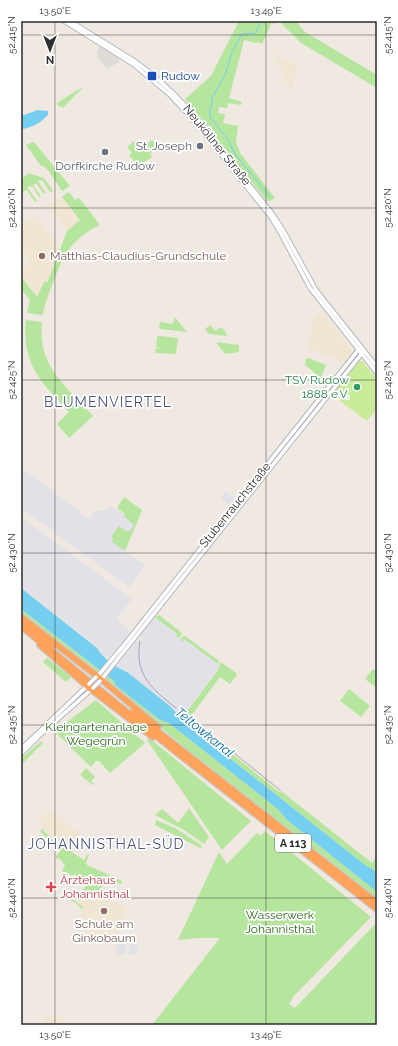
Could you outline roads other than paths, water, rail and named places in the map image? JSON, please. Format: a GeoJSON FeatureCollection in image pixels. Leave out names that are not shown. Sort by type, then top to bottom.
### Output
{"type":"FeatureCollection","features":[{"type":"Feature","properties":{"kind":"highway"},"geometry":{"type":"LineString","coordinates":[[21,617],[100,678],[165,733],[172,742]]}},
{"type":"Feature","properties":{"kind":"highway","name":"A 113"},"geometry":{"type":"LineString","coordinates":[[21,621],[199,764],[377,903]]}},
{"type":"Feature","properties":{"kind":"highway","name":"A 113"},"geometry":{"type":"LineString","coordinates":[[21,626],[175,751],[377,909]]}},
{"type":"Feature","properties":{"kind":"highway"},"geometry":{"type":"LineString","coordinates":[[35,637],[36,641],[47,653],[151,736],[170,750],[175,751]]}},
{"type":"Feature","properties":{"kind":"main road"},"geometry":{"type":"LineString","coordinates":[[64,21],[83,32]]}},
{"type":"Feature","properties":{"kind":"main road"},"geometry":{"type":"LineString","coordinates":[[70,21],[83,32]]}},
{"type":"Feature","properties":{"kind":"main road","name":"Neuköllner Straße"},"geometry":{"type":"LineString","coordinates":[[83,32],[127,58],[151,75],[180,105],[222,153],[274,221],[305,275],[377,373]]}},
{"type":"Feature","properties":{"kind":"main road","name":"Stubenrauchstraße"},"geometry":{"type":"LineString","coordinates":[[100,678],[111,659],[124,645],[359,349]]}},
{"type":"Feature","properties":{"kind":"main road","name":"Neuköllner Straße"},"geometry":{"type":"LineString","coordinates":[[362,353],[377,367]]}},
{"type":"Feature","properties":{"kind":"main road","name":"Stubenrauchstraße"},"geometry":{"type":"LineString","coordinates":[[100,678],[116,663],[362,353]]}},
{"type":"Feature","properties":{"kind":"main road"},"geometry":{"type":"LineString","coordinates":[[21,748],[39,734],[100,678]]}},
{"type":"Feature","properties":{"kind":"main road"},"geometry":{"type":"LineString","coordinates":[[21,754],[39,734]]}},
{"type":"Feature","properties":{"kind":"water"},"geometry":{"type":"Polygon","coordinates":[[[38,110],[48,111],[48,115],[36,125],[21,129],[21,116],[38,110]]]}},
{"type":"Feature","properties":{"kind":"water"},"geometry":{"type":"Polygon","coordinates":[[[21,588],[97,648],[110,662],[127,672],[171,707],[194,730],[365,865],[377,872],[377,892],[287,820],[279,810],[169,723],[160,720],[115,685],[114,681],[21,609],[21,588]]]}},
{"type":"Feature","properties":{"kind":"waterway"},"geometry":{"type":"LineString","coordinates":[[262,21],[256,33],[242,34],[232,52],[226,73],[212,98],[210,117],[228,140],[235,154],[270,197]]}},
{"type":"Feature","properties":{"kind":"railway"},"geometry":{"type":"LineString","coordinates":[[140,641],[139,653],[142,672],[152,687],[176,708]]}},
{"type":"Feature","properties":{"kind":"railway"},"geometry":{"type":"LineString","coordinates":[[184,713],[280,790]]}},
{"type":"Feature","properties":{"kind":"place","name":"Rudow"},"geometry":{"type":"Point","coordinates":[152,76]}},
{"type":"Feature","properties":{"kind":"place","name":"St. Joseph"},"geometry":{"type":"Point","coordinates":[200,146]}},
{"type":"Feature","properties":{"kind":"place","name":"Dorfkirche Rudow"},"geometry":{"type":"Point","coordinates":[105,152]}},
{"type":"Feature","properties":{"kind":"place","name":"Matthias-Claudius-Grundschule"},"geometry":{"type":"Point","coordinates":[42,256]}},
{"type":"Feature","properties":{"kind":"place","name":"TSV Rudow 1888 e.V."},"geometry":{"type":"Point","coordinates":[357,387]}},
{"type":"Feature","properties":{"kind":"place","name":"Ärztehaus Johannisthal"},"geometry":{"type":"Point","coordinates":[51,887]}},
{"type":"Feature","properties":{"kind":"place","name":"Schule am Ginkobaum"},"geometry":{"type":"Point","coordinates":[104,911]}},
{"type":"Feature","properties":{"kind":"district","name":"BLUMENVIERTEL"},"geometry":{"type":"Point","coordinates":[108,402]}},
{"type":"Feature","properties":{"kind":"district","name":"JOHANNISTHAL-SÜD"},"geometry":{"type":"Point","coordinates":[106,844]}},
{"type":"Feature","properties":{"kind":"park label","name":"Kleingartenanlage Wegegrün"},"geometry":{"type":"Point","coordinates":[96,734]}},
{"type":"Feature","properties":{"kind":"park label","name":"Wasserwerk Johannisthal"},"geometry":{"type":"Point","coordinates":[280,922]}},
{"type":"Feature","properties":{"kind":"water label","name":"Teltowkanal"},"geometry":{"type":"Point","coordinates":[205,732]}}]}
